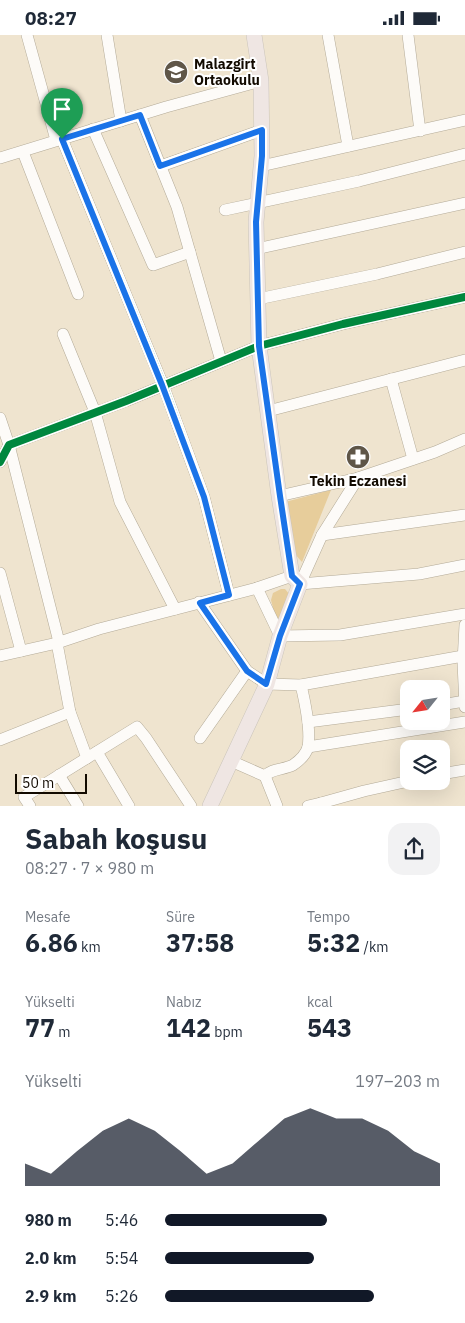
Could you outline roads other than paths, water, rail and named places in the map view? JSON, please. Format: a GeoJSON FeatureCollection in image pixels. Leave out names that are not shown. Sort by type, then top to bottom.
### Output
{"type":"FeatureCollection","features":[{"type":"Feature","properties":{"kind":"main road"},"geometry":{"type":"LineString","coordinates":[[210,805],[266,684],[296,580],[280,496],[259,346],[256,222],[262,166],[262,130],[261,81],[254,35]]}},
{"type":"Feature","properties":{"kind":"street"},"geometry":{"type":"LineString","coordinates":[[27,35],[59,140],[162,385],[204,497],[229,595]]}},
{"type":"Feature","properties":{"kind":"street"},"geometry":{"type":"LineString","coordinates":[[107,35],[121,121]]}},
{"type":"Feature","properties":{"kind":"street"},"geometry":{"type":"LineString","coordinates":[[328,35],[348,146]]}},
{"type":"Feature","properties":{"kind":"street"},"geometry":{"type":"LineString","coordinates":[[408,35],[420,131]]}},
{"type":"Feature","properties":{"kind":"street"},"geometry":{"type":"LineString","coordinates":[[0,158],[140,115],[261,81]]}},
{"type":"Feature","properties":{"kind":"street"},"geometry":{"type":"LineString","coordinates":[[140,115],[177,207],[221,361]]}},
{"type":"Feature","properties":{"kind":"street"},"geometry":{"type":"LineString","coordinates":[[262,166],[465,121]]}},
{"type":"Feature","properties":{"kind":"street"},"geometry":{"type":"LineString","coordinates":[[93,129],[153,265],[190,252]]}},
{"type":"Feature","properties":{"kind":"street"},"geometry":{"type":"LineString","coordinates":[[160,166],[262,130]]}},
{"type":"Feature","properties":{"kind":"street"},"geometry":{"type":"LineString","coordinates":[[23,152],[78,293]]}},
{"type":"Feature","properties":{"kind":"street"},"geometry":{"type":"LineString","coordinates":[[225,210],[358,181],[465,154]]}},
{"type":"Feature","properties":{"kind":"street"},"geometry":{"type":"LineString","coordinates":[[256,249],[465,203]]}},
{"type":"Feature","properties":{"kind":"street"},"geometry":{"type":"LineString","coordinates":[[258,299],[377,274],[465,252]]}},
{"type":"Feature","properties":{"kind":"street"},"geometry":{"type":"LineString","coordinates":[[0,462],[9,445],[95,413],[259,346],[343,324],[465,297]]}},
{"type":"Feature","properties":{"kind":"street"},"geometry":{"type":"LineString","coordinates":[[64,333],[95,413],[120,502],[175,609]]}},
{"type":"Feature","properties":{"kind":"street"},"geometry":{"type":"LineString","coordinates":[[268,411],[465,360]]}},
{"type":"Feature","properties":{"kind":"street"},"geometry":{"type":"LineString","coordinates":[[391,379],[413,459]]}},
{"type":"Feature","properties":{"kind":"street"},"geometry":{"type":"LineString","coordinates":[[0,418],[9,445],[58,643],[70,712],[92,755],[129,805]]}},
{"type":"Feature","properties":{"kind":"street"},"geometry":{"type":"LineString","coordinates":[[280,496],[358,478],[435,452],[465,439]]}},
{"type":"Feature","properties":{"kind":"street"},"geometry":{"type":"LineString","coordinates":[[296,580],[358,478]]}},
{"type":"Feature","properties":{"kind":"street"},"geometry":{"type":"LineString","coordinates":[[322,535],[465,515]]}},
{"type":"Feature","properties":{"kind":"street"},"geometry":{"type":"LineString","coordinates":[[0,656],[58,643],[99,629],[257,587],[296,580],[419,574],[465,565]]}},
{"type":"Feature","properties":{"kind":"street"},"geometry":{"type":"LineString","coordinates":[[0,573],[21,651]]}},
{"type":"Feature","properties":{"kind":"street"},"geometry":{"type":"LineString","coordinates":[[257,587],[280,636],[340,635],[465,614]]}},
{"type":"Feature","properties":{"kind":"street"},"geometry":{"type":"LineString","coordinates":[[200,603],[247,671],[266,684],[301,685],[464,660]]}},
{"type":"Feature","properties":{"kind":"street"},"geometry":{"type":"LineString","coordinates":[[465,625],[465,707]]}},
{"type":"Feature","properties":{"kind":"street"},"geometry":{"type":"LineString","coordinates":[[200,738],[247,671]]}},
{"type":"Feature","properties":{"kind":"street"},"geometry":{"type":"LineString","coordinates":[[265,776],[270,771],[297,763],[308,747],[308,722],[301,685]]}},
{"type":"Feature","properties":{"kind":"street"},"geometry":{"type":"LineString","coordinates":[[450,704],[465,701]]}},
{"type":"Feature","properties":{"kind":"street"},"geometry":{"type":"LineString","coordinates":[[308,722],[400,710]]}},
{"type":"Feature","properties":{"kind":"street"},"geometry":{"type":"LineString","coordinates":[[0,740],[70,712]]}},
{"type":"Feature","properties":{"kind":"street"},"geometry":{"type":"LineString","coordinates":[[308,747],[465,722]]}},
{"type":"Feature","properties":{"kind":"street"},"geometry":{"type":"LineString","coordinates":[[30,805],[24,797],[137,727],[191,805]]}},
{"type":"Feature","properties":{"kind":"street"},"geometry":{"type":"LineString","coordinates":[[231,761],[265,776],[277,805]]}},
{"type":"Feature","properties":{"kind":"street"},"geometry":{"type":"LineString","coordinates":[[450,773],[465,769]]}},
{"type":"Feature","properties":{"kind":"street"},"geometry":{"type":"LineString","coordinates":[[59,775],[78,805]]}},
{"type":"Feature","properties":{"kind":"street"},"geometry":{"type":"LineString","coordinates":[[308,805],[321,804],[364,791],[400,783]]}},
{"type":"Feature","properties":{"kind":"place","name":"Malazgirt Ortaokulu"},"geometry":{"type":"Point","coordinates":[176,72]}},
{"type":"Feature","properties":{"kind":"place","name":"Tekin Eczanesi"},"geometry":{"type":"Point","coordinates":[358,457]}}]}
